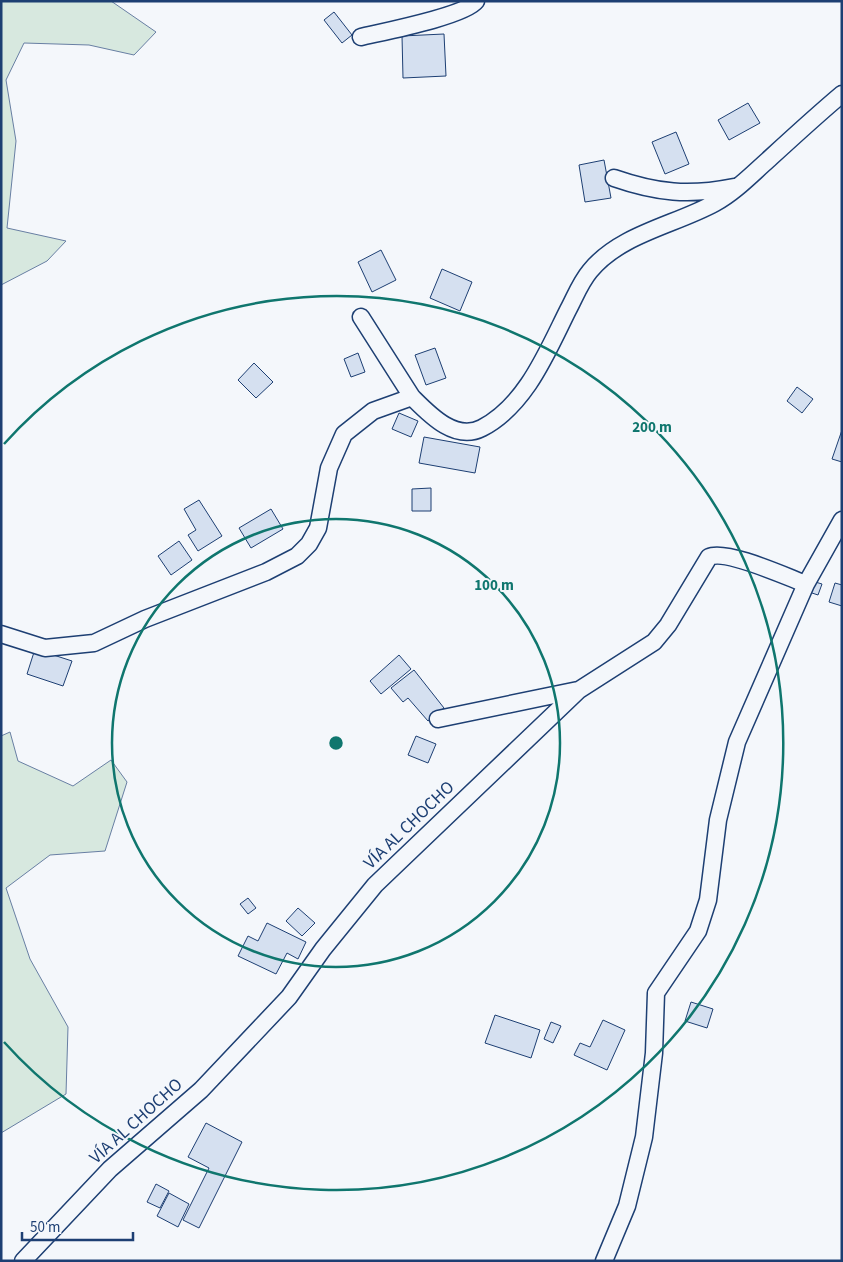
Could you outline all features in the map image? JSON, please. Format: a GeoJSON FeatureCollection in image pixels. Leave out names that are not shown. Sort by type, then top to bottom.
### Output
{"type":"FeatureCollection","features":[{"type":"Feature","properties":{"kind":"street"},"geometry":{"type":"LineString","coordinates":[[360,38],[465,9],[476,1]]}},
{"type":"Feature","properties":{"kind":"street"},"geometry":{"type":"LineString","coordinates":[[361,316],[412,397],[430,415],[450,428],[467,433],[481,429],[498,418],[523,392],[547,352],[583,280],[606,253],[716,202],[740,186],[842,94]]}},
{"type":"Feature","properties":{"kind":"street"},"geometry":{"type":"LineString","coordinates":[[614,178],[645,188],[677,193],[709,192],[740,186]]}},
{"type":"Feature","properties":{"kind":"street"},"geometry":{"type":"LineString","coordinates":[[1,634],[45,648],[94,643],[145,619],[266,572],[297,556],[309,544],[318,528],[329,468],[333,454],[344,434],[373,411],[412,397]]}},
{"type":"Feature","properties":{"kind":"street"},"geometry":{"type":"LineString","coordinates":[[604,1261],[627,1206],[644,1137],[654,1053],[656,993],[698,931],[708,900],[718,820],[737,742],[806,584],[842,520]]}},
{"type":"Feature","properties":{"kind":"street","name":"VÍA AL CHOCHO"},"geometry":{"type":"LineString","coordinates":[[23,1261],[110,1169],[202,1090],[289,997],[323,950],[375,885],[579,690],[654,642],[668,625],[705,562],[714,554],[733,558],[806,584]]}},
{"type":"Feature","properties":{"kind":"street"},"geometry":{"type":"LineString","coordinates":[[438,719],[579,690]]}},
{"type":"Feature","properties":{"kind":"shaded area"},"geometry":{"type":"Polygon","coordinates":[[[1,1],[111,1],[156,32],[134,55],[89,45],[24,43],[6,80],[16,141],[7,228],[66,241],[47,261],[1,285],[1,1]]]}},
{"type":"Feature","properties":{"kind":"shaded area"},"geometry":{"type":"Polygon","coordinates":[[[10,732],[18,761],[73,786],[111,760],[127,782],[105,851],[50,855],[6,888],[30,959],[68,1027],[66,1094],[1,1133],[1,736],[10,732]]]}},
{"type":"Feature","properties":{"kind":"building"},"geometry":{"type":"Polygon","coordinates":[[[334,12],[352,35],[342,43],[324,20],[334,12]]]}},
{"type":"Feature","properties":{"kind":"building"},"geometry":{"type":"Polygon","coordinates":[[[444,34],[446,76],[403,78],[402,36],[444,34]]]}},
{"type":"Feature","properties":{"kind":"building"},"geometry":{"type":"Polygon","coordinates":[[[748,103],[760,123],[729,140],[718,120],[748,103]]]}},
{"type":"Feature","properties":{"kind":"building"},"geometry":{"type":"Polygon","coordinates":[[[676,132],[689,164],[665,174],[652,142],[676,132]]]}},
{"type":"Feature","properties":{"kind":"building"},"geometry":{"type":"Polygon","coordinates":[[[604,160],[611,198],[585,202],[579,165],[604,160]]]}},
{"type":"Feature","properties":{"kind":"building"},"geometry":{"type":"Polygon","coordinates":[[[381,250],[396,280],[372,292],[358,262],[381,250]]]}},
{"type":"Feature","properties":{"kind":"building"},"geometry":{"type":"Polygon","coordinates":[[[442,269],[472,282],[460,311],[430,298],[442,269]]]}},
{"type":"Feature","properties":{"kind":"building"},"geometry":{"type":"Polygon","coordinates":[[[435,348],[446,378],[426,385],[415,355],[435,348]]]}},
{"type":"Feature","properties":{"kind":"building"},"geometry":{"type":"Polygon","coordinates":[[[358,353],[365,372],[351,377],[344,359],[358,353]]]}},
{"type":"Feature","properties":{"kind":"building"},"geometry":{"type":"Polygon","coordinates":[[[254,363],[273,382],[256,398],[238,380],[254,363]]]}},
{"type":"Feature","properties":{"kind":"building"},"geometry":{"type":"Polygon","coordinates":[[[797,387],[813,399],[802,413],[787,401],[797,387]]]}},
{"type":"Feature","properties":{"kind":"building"},"geometry":{"type":"Polygon","coordinates":[[[399,413],[418,421],[411,437],[392,429],[399,413]]]}},
{"type":"Feature","properties":{"kind":"building"},"geometry":{"type":"Polygon","coordinates":[[[842,430],[842,462],[832,459],[842,430]]]}},
{"type":"Feature","properties":{"kind":"building"},"geometry":{"type":"Polygon","coordinates":[[[424,437],[480,447],[475,473],[419,463],[424,437]]]}},
{"type":"Feature","properties":{"kind":"building"},"geometry":{"type":"Polygon","coordinates":[[[431,488],[431,511],[412,511],[412,489],[431,488]]]}},
{"type":"Feature","properties":{"kind":"building"},"geometry":{"type":"Polygon","coordinates":[[[199,500],[222,536],[198,551],[188,535],[196,530],[184,509],[199,500]]]}},
{"type":"Feature","properties":{"kind":"building"},"geometry":{"type":"Polygon","coordinates":[[[271,509],[283,529],[251,548],[239,528],[271,509]]]}},
{"type":"Feature","properties":{"kind":"building"},"geometry":{"type":"Polygon","coordinates":[[[179,541],[192,560],[171,575],[158,556],[179,541]]]}},
{"type":"Feature","properties":{"kind":"building"},"geometry":{"type":"Polygon","coordinates":[[[812,581],[822,584],[818,595],[809,592],[812,581]]]}},
{"type":"Feature","properties":{"kind":"building"},"geometry":{"type":"Polygon","coordinates":[[[835,583],[842,585],[842,606],[829,602],[835,583]]]}},
{"type":"Feature","properties":{"kind":"building"},"geometry":{"type":"Polygon","coordinates":[[[35,649],[72,661],[63,686],[27,674],[35,649]]]}},
{"type":"Feature","properties":{"kind":"building"},"geometry":{"type":"Polygon","coordinates":[[[399,655],[411,669],[381,694],[370,681],[399,655]]]}},
{"type":"Feature","properties":{"kind":"building"},"geometry":{"type":"Polygon","coordinates":[[[414,670],[444,708],[428,721],[408,698],[403,702],[391,688],[414,670]]]}},
{"type":"Feature","properties":{"kind":"building"},"geometry":{"type":"Polygon","coordinates":[[[416,736],[436,744],[428,763],[408,755],[416,736]]]}},
{"type":"Feature","properties":{"kind":"building"},"geometry":{"type":"Polygon","coordinates":[[[248,898],[256,908],[248,914],[240,904],[248,898]]]}},
{"type":"Feature","properties":{"kind":"building"},"geometry":{"type":"Polygon","coordinates":[[[298,908],[315,923],[302,936],[286,921],[298,908]]]}},
{"type":"Feature","properties":{"kind":"building"},"geometry":{"type":"Polygon","coordinates":[[[267,923],[306,942],[298,959],[287,953],[276,974],[238,956],[248,936],[258,941],[267,923]]]}},
{"type":"Feature","properties":{"kind":"building"},"geometry":{"type":"Polygon","coordinates":[[[691,1002],[713,1009],[707,1028],[685,1021],[691,1002]]]}},
{"type":"Feature","properties":{"kind":"building"},"geometry":{"type":"Polygon","coordinates":[[[495,1015],[540,1030],[531,1058],[485,1043],[495,1015]]]}},
{"type":"Feature","properties":{"kind":"building"},"geometry":{"type":"Polygon","coordinates":[[[603,1020],[625,1030],[607,1070],[574,1055],[580,1043],[590,1047],[603,1020]]]}},
{"type":"Feature","properties":{"kind":"building"},"geometry":{"type":"Polygon","coordinates":[[[551,1022],[561,1026],[553,1043],[544,1039],[551,1022]]]}},
{"type":"Feature","properties":{"kind":"building"},"geometry":{"type":"Polygon","coordinates":[[[206,1123],[242,1142],[199,1228],[183,1220],[209,1168],[188,1157],[206,1123]]]}},
{"type":"Feature","properties":{"kind":"building"},"geometry":{"type":"Polygon","coordinates":[[[156,1184],[169,1191],[160,1208],[147,1202],[156,1184]]]}},
{"type":"Feature","properties":{"kind":"building"},"geometry":{"type":"Polygon","coordinates":[[[169,1193],[189,1204],[178,1227],[157,1216],[169,1193]]]}}]}
